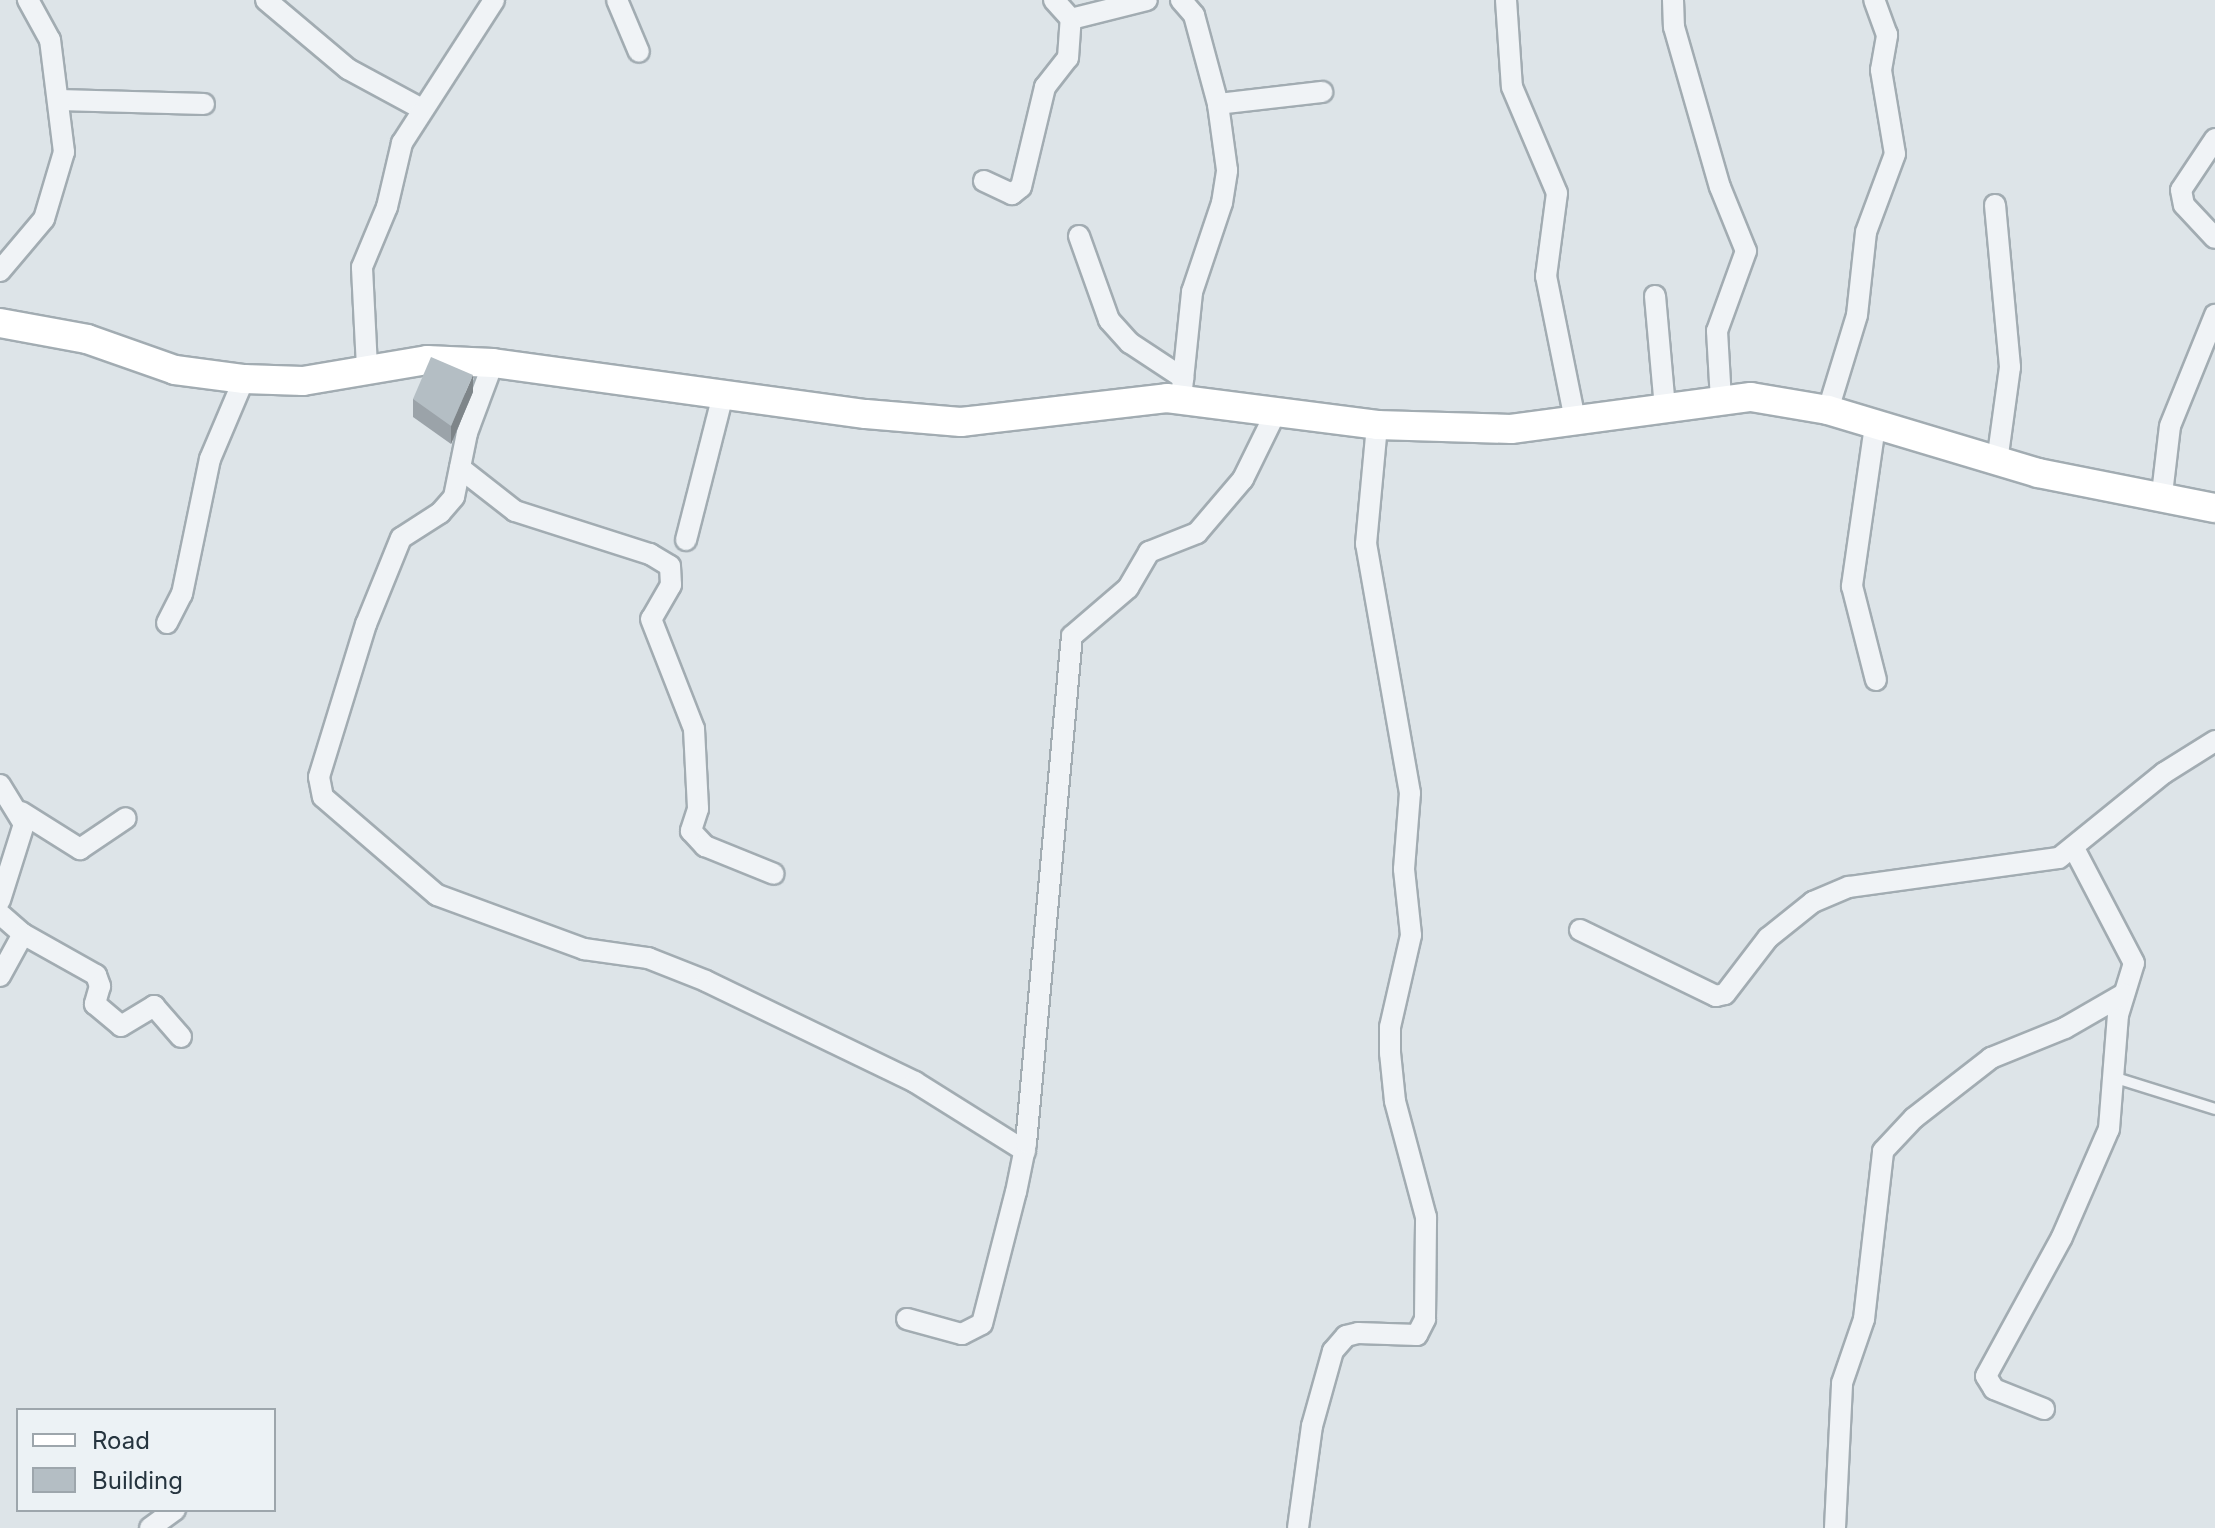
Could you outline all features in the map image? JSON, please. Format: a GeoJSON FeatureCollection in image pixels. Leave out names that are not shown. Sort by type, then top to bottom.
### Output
{"type":"FeatureCollection","features":[{"type":"Feature","properties":{"kind":"street"},"geometry":{"type":"LineString","coordinates":[[0,271],[47,211],[62,163],[60,100],[50,40],[28,0]]}},
{"type":"Feature","properties":{"kind":"street"},"geometry":{"type":"LineString","coordinates":[[266,0],[348,69],[420,108]]}},
{"type":"Feature","properties":{"kind":"street"},"geometry":{"type":"LineString","coordinates":[[367,367],[362,267],[387,207],[402,143],[420,108],[494,0]]}},
{"type":"Feature","properties":{"kind":"street"},"geometry":{"type":"LineString","coordinates":[[617,0],[639,52]]}},
{"type":"Feature","properties":{"kind":"street"},"geometry":{"type":"LineString","coordinates":[[984,181],[1012,194],[1021,187],[1045,87],[1068,58],[1071,19],[1054,0]]}},
{"type":"Feature","properties":{"kind":"street"},"geometry":{"type":"LineString","coordinates":[[1071,19],[1147,0]]}},
{"type":"Feature","properties":{"kind":"street"},"geometry":{"type":"LineString","coordinates":[[1181,0],[1194,15],[1218,104],[1226,186],[1192,292],[1182,389]]}},
{"type":"Feature","properties":{"kind":"street"},"geometry":{"type":"LineString","coordinates":[[1506,0],[1512,87],[1557,193],[1546,276],[1575,420]]}},
{"type":"Feature","properties":{"kind":"street"},"geometry":{"type":"LineString","coordinates":[[1673,0],[1674,27],[1720,187],[1746,251],[1717,331],[1721,400]]}},
{"type":"Feature","properties":{"kind":"street"},"geometry":{"type":"LineString","coordinates":[[1828,410],[1857,315],[1868,223],[1895,154],[1881,70],[1887,35],[1874,0]]}},
{"type":"Feature","properties":{"kind":"street"},"geometry":{"type":"LineString","coordinates":[[1218,104],[1322,92]]}},
{"type":"Feature","properties":{"kind":"street"},"geometry":{"type":"LineString","coordinates":[[60,100],[204,104]]}},
{"type":"Feature","properties":{"kind":"street"},"geometry":{"type":"LineString","coordinates":[[2215,139],[2181,190],[2184,205],[2215,238]]}},
{"type":"Feature","properties":{"kind":"street"},"geometry":{"type":"LineString","coordinates":[[1995,205],[2010,367],[1997,462]]}},
{"type":"Feature","properties":{"kind":"street"},"geometry":{"type":"LineString","coordinates":[[1079,236],[1109,320],[1182,389]]}},
{"type":"Feature","properties":{"kind":"street"},"geometry":{"type":"LineString","coordinates":[[1655,296],[1665,408]]}},
{"type":"Feature","properties":{"kind":"street"},"geometry":{"type":"LineString","coordinates":[[2162,494],[2170,426],[2215,315]]}},
{"type":"Feature","properties":{"kind":"street"},"geometry":{"type":"LineString","coordinates":[[0,323],[87,339],[175,370],[244,379],[303,381],[367,367],[427,360],[493,363],[723,395],[974,422],[1182,389],[1275,414],[1377,425],[1511,429],[1721,400],[1780,399],[1828,410],[1997,462],[2162,494],[2215,508]]}},
{"type":"Feature","properties":{"kind":"street"},"geometry":{"type":"LineString","coordinates":[[493,363],[448,507],[407,531],[397,545],[363,633],[319,777],[323,797],[437,895],[584,949],[648,958],[706,981],[915,1082],[1025,1151]]}},
{"type":"Feature","properties":{"kind":"street"},"geometry":{"type":"LineString","coordinates":[[167,623],[182,594],[210,459],[244,379]]}},
{"type":"Feature","properties":{"kind":"street"},"geometry":{"type":"LineString","coordinates":[[686,540],[723,395]]}},
{"type":"Feature","properties":{"kind":"street"},"geometry":{"type":"LineString","coordinates":[[907,1319],[962,1334],[982,1324],[1025,1151],[1072,636],[1128,588],[1149,552],[1197,533],[1243,479],[1275,414]]}},
{"type":"Feature","properties":{"kind":"street"},"geometry":{"type":"LineString","coordinates":[[1298,1528],[1312,1426],[1333,1351],[1346,1336],[1358,1333],[1417,1335],[1425,1319],[1426,1217],[1395,1101],[1390,1053],[1390,1027],[1411,935],[1404,869],[1410,793],[1366,544],[1377,425]]}},
{"type":"Feature","properties":{"kind":"street"},"geometry":{"type":"LineString","coordinates":[[1875,426],[1852,586],[1876,680]]}},
{"type":"Feature","properties":{"kind":"street"},"geometry":{"type":"LineString","coordinates":[[460,468],[515,511],[635,549],[670,566],[671,585],[651,619],[694,729],[698,809],[691,831],[705,846],[774,874]]}},
{"type":"Feature","properties":{"kind":"street"},"geometry":{"type":"LineString","coordinates":[[1580,930],[1716,996],[1733,988],[1784,922],[1830,894],[1849,887],[2048,862],[2074,848],[2164,773],[2215,741]]}},
{"type":"Feature","properties":{"kind":"street"},"geometry":{"type":"LineString","coordinates":[[0,785],[21,812],[80,849],[126,818]]}},
{"type":"Feature","properties":{"kind":"street"},"geometry":{"type":"LineString","coordinates":[[0,900],[24,833],[21,812]]}},
{"type":"Feature","properties":{"kind":"street"},"geometry":{"type":"LineString","coordinates":[[2044,1409],[1994,1389],[1986,1376],[2085,1183],[2109,1129],[2116,1078],[2116,1033],[2124,994],[2134,970],[2132,955],[2074,848]]}},
{"type":"Feature","properties":{"kind":"street"},"geometry":{"type":"LineString","coordinates":[[0,914],[23,934],[96,975],[100,986],[95,1004],[121,1026],[154,1006],[181,1037]]}},
{"type":"Feature","properties":{"kind":"street"},"geometry":{"type":"LineString","coordinates":[[0,976],[23,934]]}},
{"type":"Feature","properties":{"kind":"street"},"geometry":{"type":"LineString","coordinates":[[1835,1528],[1842,1383],[1864,1319],[1883,1151],[1914,1118],[1991,1058],[2065,1028],[2124,994]]}},
{"type":"Feature","properties":{"kind":"street"},"geometry":{"type":"LineString","coordinates":[[150,1528],[172,1512]]}},
{"type":"Feature","properties":{"kind":"lane"},"geometry":{"type":"LineString","coordinates":[[2116,1078],[2215,1109]]}},
{"type":"Feature","properties":{"kind":"building"},"geometry":{"type":"Polygon","coordinates":[[[431,357],[473,375],[451,426],[413,399],[431,357]]]}}]}
